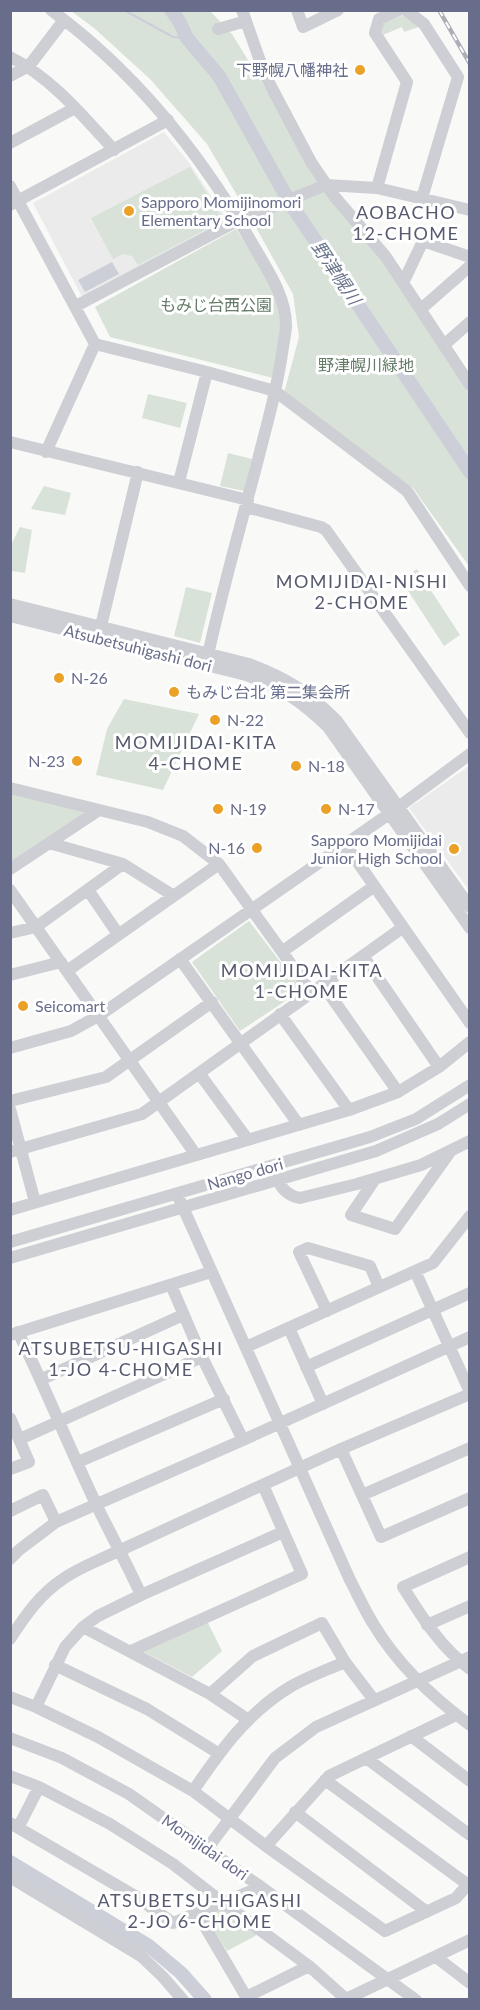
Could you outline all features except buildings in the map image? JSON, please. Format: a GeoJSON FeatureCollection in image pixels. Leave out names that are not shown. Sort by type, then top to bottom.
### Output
{"type":"FeatureCollection","features":[{"type":"Feature","properties":{"kind":"street"},"geometry":{"type":"LineString","coordinates":[[51,10],[132,77],[193,150],[239,220],[274,282],[286,324],[275,392],[207,659]]}},
{"type":"Feature","properties":{"kind":"street"},"geometry":{"type":"LineString","coordinates":[[297,10],[303,27],[338,10]]}},
{"type":"Feature","properties":{"kind":"street"},"geometry":{"type":"LineString","coordinates":[[377,188],[407,82],[375,33],[379,19],[399,10]]}},
{"type":"Feature","properties":{"kind":"street"},"geometry":{"type":"LineString","coordinates":[[406,10],[424,24],[458,77],[422,198]]}},
{"type":"Feature","properties":{"kind":"street"},"geometry":{"type":"LineString","coordinates":[[218,29],[244,16],[265,75],[311,162],[321,187],[386,257],[469,382]]}},
{"type":"Feature","properties":{"kind":"street"},"geometry":{"type":"LineString","coordinates":[[10,76],[29,66],[64,20]]}},
{"type":"Feature","properties":{"kind":"street"},"geometry":{"type":"LineString","coordinates":[[10,57],[29,66],[75,108],[114,150]]}},
{"type":"Feature","properties":{"kind":"street"},"geometry":{"type":"LineString","coordinates":[[10,143],[75,108]]}},
{"type":"Feature","properties":{"kind":"street"},"geometry":{"type":"LineString","coordinates":[[15,203],[168,120]]}},
{"type":"Feature","properties":{"kind":"street"},"geometry":{"type":"LineString","coordinates":[[10,186],[15,203],[76,306],[95,344],[207,372],[275,392],[407,491],[470,586]]}},
{"type":"Feature","properties":{"kind":"street"},"geometry":{"type":"LineString","coordinates":[[76,306],[239,220],[321,187],[377,188],[470,210]]}},
{"type":"Feature","properties":{"kind":"street"},"geometry":{"type":"LineString","coordinates":[[403,283],[423,241],[470,257]]}},
{"type":"Feature","properties":{"kind":"street"},"geometry":{"type":"LineString","coordinates":[[421,309],[470,266]]}},
{"type":"Feature","properties":{"kind":"street"},"geometry":{"type":"LineString","coordinates":[[444,345],[470,322]]}},
{"type":"Feature","properties":{"kind":"street"},"geometry":{"type":"LineString","coordinates":[[46,452],[95,344]]}},
{"type":"Feature","properties":{"kind":"street"},"geometry":{"type":"LineString","coordinates":[[179,482],[207,372]]}},
{"type":"Feature","properties":{"kind":"street"},"geometry":{"type":"LineString","coordinates":[[10,442],[179,482],[326,530],[470,733]]}},
{"type":"Feature","properties":{"kind":"street"},"geometry":{"type":"LineString","coordinates":[[101,626],[138,472]]}},
{"type":"Feature","properties":{"kind":"street","name":"Atsubetsuhigashi dori"},"geometry":{"type":"LineString","coordinates":[[10,604],[101,626],[207,659],[276,686],[306,706],[328,728],[470,907]]}},
{"type":"Feature","properties":{"kind":"street","name":"Atsubetsuhigashi dori"},"geometry":{"type":"LineString","coordinates":[[10,616],[207,659]]}},
{"type":"Feature","properties":{"kind":"street"},"geometry":{"type":"LineString","coordinates":[[10,1048],[71,1031],[99,1016],[470,754]]}},
{"type":"Feature","properties":{"kind":"street"},"geometry":{"type":"LineString","coordinates":[[10,788],[148,822],[183,836],[219,864],[311,992]]}},
{"type":"Feature","properties":{"kind":"street"},"geometry":{"type":"LineString","coordinates":[[10,869],[99,810]]}},
{"type":"Feature","properties":{"kind":"street","name":"Atsubetsuhigashi dori"},"geometry":{"type":"LineString","coordinates":[[393,810],[470,927]]}},
{"type":"Feature","properties":{"kind":"street"},"geometry":{"type":"LineString","coordinates":[[50,843],[123,864],[174,896]]}},
{"type":"Feature","properties":{"kind":"street"},"geometry":{"type":"LineString","coordinates":[[345,844],[470,1023]]}},
{"type":"Feature","properties":{"kind":"street"},"geometry":{"type":"LineString","coordinates":[[10,933],[36,927],[123,864]]}},
{"type":"Feature","properties":{"kind":"street"},"geometry":{"type":"LineString","coordinates":[[10,975],[64,967],[118,934],[219,864]]}},
{"type":"Feature","properties":{"kind":"street"},"geometry":{"type":"LineString","coordinates":[[283,951],[373,886]]}},
{"type":"Feature","properties":{"kind":"street"},"geometry":{"type":"LineString","coordinates":[[10,890],[196,1155]]}},
{"type":"Feature","properties":{"kind":"street"},"geometry":{"type":"LineString","coordinates":[[88,890],[118,934]]}},
{"type":"Feature","properties":{"kind":"street"},"geometry":{"type":"LineString","coordinates":[[16,1151],[142,1114],[402,928]]}},
{"type":"Feature","properties":{"kind":"street"},"geometry":{"type":"LineString","coordinates":[[363,956],[439,1067]]}},
{"type":"Feature","properties":{"kind":"street"},"geometry":{"type":"LineString","coordinates":[[180,959],[299,1125]]}},
{"type":"Feature","properties":{"kind":"street"},"geometry":{"type":"LineString","coordinates":[[323,985],[398,1092]]}},
{"type":"Feature","properties":{"kind":"street"},"geometry":{"type":"LineString","coordinates":[[10,1101],[106,1077],[212,1002]]}},
{"type":"Feature","properties":{"kind":"street"},"geometry":{"type":"LineString","coordinates":[[280,1014],[349,1110]]}},
{"type":"Feature","properties":{"kind":"street"},"geometry":{"type":"LineString","coordinates":[[10,1210],[349,1110],[398,1092],[439,1067],[470,1042]]}},
{"type":"Feature","properties":{"kind":"street"},"geometry":{"type":"LineString","coordinates":[[200,1073],[248,1140]]}},
{"type":"Feature","properties":{"kind":"street","name":"Nango dori"},"geometry":{"type":"LineString","coordinates":[[10,1242],[395,1128],[428,1112],[470,1085]]}},
{"type":"Feature","properties":{"kind":"street","name":"Nango dori"},"geometry":{"type":"LineString","coordinates":[[10,1258],[347,1160],[400,1142],[438,1124],[470,1104]]}},
{"type":"Feature","properties":{"kind":"street"},"geometry":{"type":"LineString","coordinates":[[10,1109],[16,1151],[36,1202]]}},
{"type":"Feature","properties":{"kind":"street"},"geometry":{"type":"LineString","coordinates":[[273,1166],[285,1191],[293,1197],[300,1198],[421,1165],[470,1141]]}},
{"type":"Feature","properties":{"kind":"street"},"geometry":{"type":"LineString","coordinates":[[375,1179],[351,1215],[394,1229],[453,1149]]}},
{"type":"Feature","properties":{"kind":"street"},"geometry":{"type":"LineString","coordinates":[[177,1194],[350,1580],[373,1624],[405,1668],[470,1725]]}},
{"type":"Feature","properties":{"kind":"street"},"geometry":{"type":"LineString","coordinates":[[246,1347],[433,1263],[470,1216]]}},
{"type":"Feature","properties":{"kind":"street"},"geometry":{"type":"LineString","coordinates":[[327,1311],[299,1252],[308,1248],[370,1266],[379,1287]]}},
{"type":"Feature","properties":{"kind":"street"},"geometry":{"type":"LineString","coordinates":[[10,1639],[26,1614],[63,1578],[341,1449],[470,1393],[415,1271]]}},
{"type":"Feature","properties":{"kind":"street"},"geometry":{"type":"LineString","coordinates":[[141,1595],[96,1504],[42,1379],[14,1333],[211,1272]]}},
{"type":"Feature","properties":{"kind":"street"},"geometry":{"type":"LineString","coordinates":[[171,1285],[243,1440]]}},
{"type":"Feature","properties":{"kind":"street"},"geometry":{"type":"LineString","coordinates":[[306,1367],[470,1293]]}},
{"type":"Feature","properties":{"kind":"street"},"geometry":{"type":"LineString","coordinates":[[42,1379],[183,1315]]}},
{"type":"Feature","properties":{"kind":"street"},"geometry":{"type":"LineString","coordinates":[[289,1328],[323,1404]]}},
{"type":"Feature","properties":{"kind":"street"},"geometry":{"type":"LineString","coordinates":[[10,1559],[56,1522],[470,1337]]}},
{"type":"Feature","properties":{"kind":"street"},"geometry":{"type":"LineString","coordinates":[[20,1439],[202,1356]]}},
{"type":"Feature","properties":{"kind":"street"},"geometry":{"type":"LineString","coordinates":[[78,1462],[224,1399]]}},
{"type":"Feature","properties":{"kind":"street"},"geometry":{"type":"LineString","coordinates":[[10,1418],[29,1462],[10,1469]]}},
{"type":"Feature","properties":{"kind":"street"},"geometry":{"type":"LineString","coordinates":[[362,1496],[470,1448]]}},
{"type":"Feature","properties":{"kind":"street"},"geometry":{"type":"LineString","coordinates":[[341,1449],[381,1537],[470,1498]]}},
{"type":"Feature","properties":{"kind":"street"},"geometry":{"type":"LineString","coordinates":[[131,1652],[302,1574],[263,1485]]}},
{"type":"Feature","properties":{"kind":"street"},"geometry":{"type":"LineString","coordinates":[[10,1511],[42,1491],[56,1522]]}},
{"type":"Feature","properties":{"kind":"street"},"geometry":{"type":"LineString","coordinates":[[36,1707],[65,1647],[83,1626],[141,1595],[283,1532]]}},
{"type":"Feature","properties":{"kind":"street"},"geometry":{"type":"LineString","coordinates":[[470,1557],[403,1587],[427,1625],[464,1659],[470,1669]]}},
{"type":"Feature","properties":{"kind":"street"},"geometry":{"type":"LineString","coordinates":[[427,1625],[470,1606]]}},
{"type":"Feature","properties":{"kind":"street"},"geometry":{"type":"LineString","coordinates":[[210,1694],[253,1656],[322,1623],[345,1662],[374,1700]]}},
{"type":"Feature","properties":{"kind":"street"},"geometry":{"type":"LineString","coordinates":[[83,1626],[210,1694],[247,1719]]}},
{"type":"Feature","properties":{"kind":"street"},"geometry":{"type":"LineString","coordinates":[[207,1848],[275,1758],[295,1741],[316,1727],[464,1659]]}},
{"type":"Feature","properties":{"kind":"street"},"geometry":{"type":"LineString","coordinates":[[193,1791],[218,1753],[247,1719],[290,1687],[345,1662]]}},
{"type":"Feature","properties":{"kind":"street"},"geometry":{"type":"LineString","coordinates":[[55,1665],[147,1709],[218,1753]]}},
{"type":"Feature","properties":{"kind":"street"},"geometry":{"type":"LineString","coordinates":[[10,1697],[36,1707],[116,1747],[193,1791],[385,1931],[456,1898],[468,1883],[325,1780]]}},
{"type":"Feature","properties":{"kind":"street"},"geometry":{"type":"LineString","coordinates":[[266,1846],[328,1776],[456,1715]]}},
{"type":"Feature","properties":{"kind":"street"},"geometry":{"type":"LineString","coordinates":[[411,1736],[470,1781]]}},
{"type":"Feature","properties":{"kind":"street","name":"Momijidai dori"},"geometry":{"type":"LineString","coordinates":[[10,1738],[62,1758],[129,1794],[416,2000]]}},
{"type":"Feature","properties":{"kind":"street"},"geometry":{"type":"LineString","coordinates":[[366,1758],[470,1834]]}},
{"type":"Feature","properties":{"kind":"street"},"geometry":{"type":"LineString","coordinates":[[10,1776],[39,1787],[110,1824],[173,1864],[309,1966],[345,1999],[470,1940]]}},
{"type":"Feature","properties":{"kind":"street"},"geometry":{"type":"LineString","coordinates":[[39,1787],[15,1824],[135,1896],[173,1923],[261,1887]]}},
{"type":"Feature","properties":{"kind":"street"},"geometry":{"type":"LineString","coordinates":[[295,1812],[427,1912]]}},
{"type":"Feature","properties":{"kind":"street"},"geometry":{"type":"LineString","coordinates":[[10,1877],[141,1956],[183,2000]]}},
{"type":"Feature","properties":{"kind":"street"},"geometry":{"type":"LineString","coordinates":[[197,1913],[247,1998],[309,1966]]}},
{"type":"Feature","properties":{"kind":"street"},"geometry":{"type":"LineString","coordinates":[[436,1957],[470,1983]]}},
{"type":"Feature","properties":{"kind":"shaded area","name":"Sapporo Momijinomori Elementary School"},"geometry":{"type":"Polygon","coordinates":[[[164,132],[187,160],[226,218],[225,221],[82,297],[33,203],[164,132]]]}},
{"type":"Feature","properties":{"kind":"shaded area"},"geometry":{"type":"Polygon","coordinates":[[[112,262],[119,274],[85,292],[78,280],[112,262]]]}},
{"type":"Feature","properties":{"kind":"shaded area","name":"Sapporo Momijidai Junior High School"},"geometry":{"type":"Polygon","coordinates":[[[469,766],[469,890],[409,808],[469,766]]]}},
{"type":"Feature","properties":{"kind":"green space","name":"野津幌川緑地"},"geometry":{"type":"Polygon","coordinates":[[[71,11],[210,11],[232,34],[290,129],[402,290],[469,393],[469,566],[413,488],[284,393],[299,337],[293,294],[259,233],[207,144],[150,79],[94,28],[71,11]]]}},
{"type":"Feature","properties":{"kind":"green space"},"geometry":{"type":"Polygon","coordinates":[[[404,15],[419,27],[404,32],[402,27],[383,35],[381,29],[384,23],[404,15]]]}},
{"type":"Feature","properties":{"kind":"green space"},"geometry":{"type":"Polygon","coordinates":[[[190,167],[224,220],[138,265],[132,256],[123,254],[113,259],[91,218],[190,167]]]}},
{"type":"Feature","properties":{"kind":"green space","name":"もみじ台西公園"},"geometry":{"type":"Polygon","coordinates":[[[236,229],[271,285],[279,309],[281,335],[273,378],[110,337],[95,307],[236,229]]]}},
{"type":"Feature","properties":{"kind":"green space"},"geometry":{"type":"Polygon","coordinates":[[[148,394],[187,403],[180,428],[142,418],[148,394]]]}},
{"type":"Feature","properties":{"kind":"green space"},"geometry":{"type":"Polygon","coordinates":[[[228,453],[252,459],[244,491],[220,486],[228,453]]]}},
{"type":"Feature","properties":{"kind":"green space"},"geometry":{"type":"Polygon","coordinates":[[[44,486],[71,493],[65,515],[31,509],[44,486]]]}},
{"type":"Feature","properties":{"kind":"green space"},"geometry":{"type":"Polygon","coordinates":[[[20,527],[32,530],[25,573],[12,571],[11,575],[11,545],[20,527]]]}},
{"type":"Feature","properties":{"kind":"green space"},"geometry":{"type":"Polygon","coordinates":[[[417,569],[460,635],[444,646],[401,580],[417,569]]]}},
{"type":"Feature","properties":{"kind":"green space"},"geometry":{"type":"Polygon","coordinates":[[[186,587],[212,593],[200,643],[174,636],[186,587]]]}},
{"type":"Feature","properties":{"kind":"green space"},"geometry":{"type":"Polygon","coordinates":[[[124,699],[199,714],[163,790],[96,775],[107,729],[124,699]]]}},
{"type":"Feature","properties":{"kind":"green space"},"geometry":{"type":"Polygon","coordinates":[[[11,791],[95,813],[11,868],[11,791]]]}},
{"type":"Feature","properties":{"kind":"green space"},"geometry":{"type":"Polygon","coordinates":[[[249,921],[302,990],[240,1031],[192,962],[249,921]]]}},
{"type":"Feature","properties":{"kind":"green space"},"geometry":{"type":"Polygon","coordinates":[[[207,1621],[222,1651],[192,1677],[142,1651],[207,1621]]]}},
{"type":"Feature","properties":{"kind":"green space"},"geometry":{"type":"Polygon","coordinates":[[[222,1909],[257,1935],[227,1951],[205,1916],[222,1909]]]}},
{"type":"Feature","properties":{"kind":"waterway"},"geometry":{"type":"LineString","coordinates":[[124,10],[173,37],[187,38]]}},
{"type":"Feature","properties":{"kind":"waterway","name":"野津幌川"},"geometry":{"type":"LineString","coordinates":[[171,10],[187,38],[219,76],[290,203],[470,472]]}},
{"type":"Feature","properties":{"kind":"waterway"},"geometry":{"type":"LineString","coordinates":[[10,1862],[149,1946],[181,1973],[205,2000]]}},
{"type":"Feature","properties":{"kind":"railway"},"geometry":{"type":"LineString","coordinates":[[439,10],[470,64]]}},
{"type":"Feature","properties":{"kind":"place","name":"下野幌八幡神社"},"geometry":{"type":"Point","coordinates":[360,70]}},
{"type":"Feature","properties":{"kind":"place","name":"Sapporo Momijinomori Elementary School"},"geometry":{"type":"Point","coordinates":[129,211]}},
{"type":"Feature","properties":{"kind":"place","name":"N-26"},"geometry":{"type":"Point","coordinates":[59,678]}},
{"type":"Feature","properties":{"kind":"place","name":"もみじ台北 第二集会所"},"geometry":{"type":"Point","coordinates":[174,692]}},
{"type":"Feature","properties":{"kind":"place","name":"N-22"},"geometry":{"type":"Point","coordinates":[215,720]}},
{"type":"Feature","properties":{"kind":"place","name":"N-23"},"geometry":{"type":"Point","coordinates":[77,761]}},
{"type":"Feature","properties":{"kind":"place","name":"N-18"},"geometry":{"type":"Point","coordinates":[296,766]}},
{"type":"Feature","properties":{"kind":"place","name":"N-19"},"geometry":{"type":"Point","coordinates":[218,809]}},
{"type":"Feature","properties":{"kind":"place","name":"N-17"},"geometry":{"type":"Point","coordinates":[326,809]}},
{"type":"Feature","properties":{"kind":"place","name":"N-16"},"geometry":{"type":"Point","coordinates":[257,848]}},
{"type":"Feature","properties":{"kind":"place","name":"Sapporo Momijidai Junior High School"},"geometry":{"type":"Point","coordinates":[454,849]}},
{"type":"Feature","properties":{"kind":"place","name":"Seicomart"},"geometry":{"type":"Point","coordinates":[23,1006]}},
{"type":"Feature","properties":{"kind":"district","name":"AOBACHO 12-CHOME"},"geometry":{"type":"Point","coordinates":[406,223]}},
{"type":"Feature","properties":{"kind":"district","name":"MOMIJIDAI-NISHI 2-CHOME"},"geometry":{"type":"Point","coordinates":[362,592]}},
{"type":"Feature","properties":{"kind":"district","name":"MOMIJIDAI-KITA 4-CHOME"},"geometry":{"type":"Point","coordinates":[196,753]}},
{"type":"Feature","properties":{"kind":"district","name":"MOMIJIDAI-KITA 1-CHOME"},"geometry":{"type":"Point","coordinates":[302,981]}},
{"type":"Feature","properties":{"kind":"district","name":"ATSUBETSU-HIGASHI 1-JO 4-CHOME"},"geometry":{"type":"Point","coordinates":[121,1359]}},
{"type":"Feature","properties":{"kind":"district","name":"ATSUBETSU-HIGASHI 2-JO 6-CHOME"},"geometry":{"type":"Point","coordinates":[200,1911]}}]}
